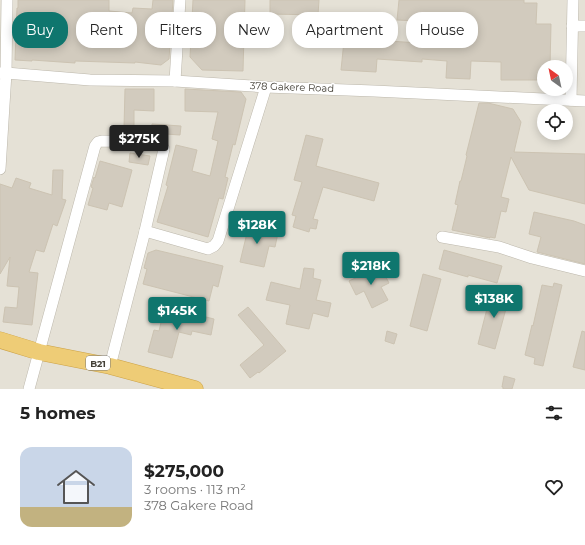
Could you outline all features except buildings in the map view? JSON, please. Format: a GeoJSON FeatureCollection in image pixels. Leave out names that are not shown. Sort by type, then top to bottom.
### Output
{"type":"FeatureCollection","features":[{"type":"Feature","properties":{"kind":"highway","name":"B21"},"geometry":{"type":"LineString","coordinates":[[0,340],[39,352],[110,366],[195,389]]}},
{"type":"Feature","properties":{"kind":"street"},"geometry":{"type":"LineString","coordinates":[[0,169],[7,0]]}},
{"type":"Feature","properties":{"kind":"street"},"geometry":{"type":"LineString","coordinates":[[175,81],[180,0]]}},
{"type":"Feature","properties":{"kind":"street"},"geometry":{"type":"LineString","coordinates":[[571,100],[573,0]]}},
{"type":"Feature","properties":{"kind":"street"},"geometry":{"type":"LineString","coordinates":[[572,26],[585,26]]}},
{"type":"Feature","properties":{"kind":"street","name":"378 Gakere Road"},"geometry":{"type":"LineString","coordinates":[[3,73],[90,80],[175,81],[266,87],[585,101]]}},
{"type":"Feature","properties":{"kind":"street"},"geometry":{"type":"LineString","coordinates":[[146,231],[208,249],[214,246],[218,241],[266,87]]}},
{"type":"Feature","properties":{"kind":"street"},"geometry":{"type":"LineString","coordinates":[[28,389],[95,146],[98,142],[102,141],[157,142],[164,149],[146,231],[110,366]]}},
{"type":"Feature","properties":{"kind":"street"},"geometry":{"type":"LineString","coordinates":[[442,237],[499,247],[532,258],[585,272]]}},
{"type":"Feature","properties":{"kind":"shaded area"},"geometry":{"type":"Polygon","coordinates":[[[0,0],[585,0],[585,389],[0,389],[0,0]]]}}]}
